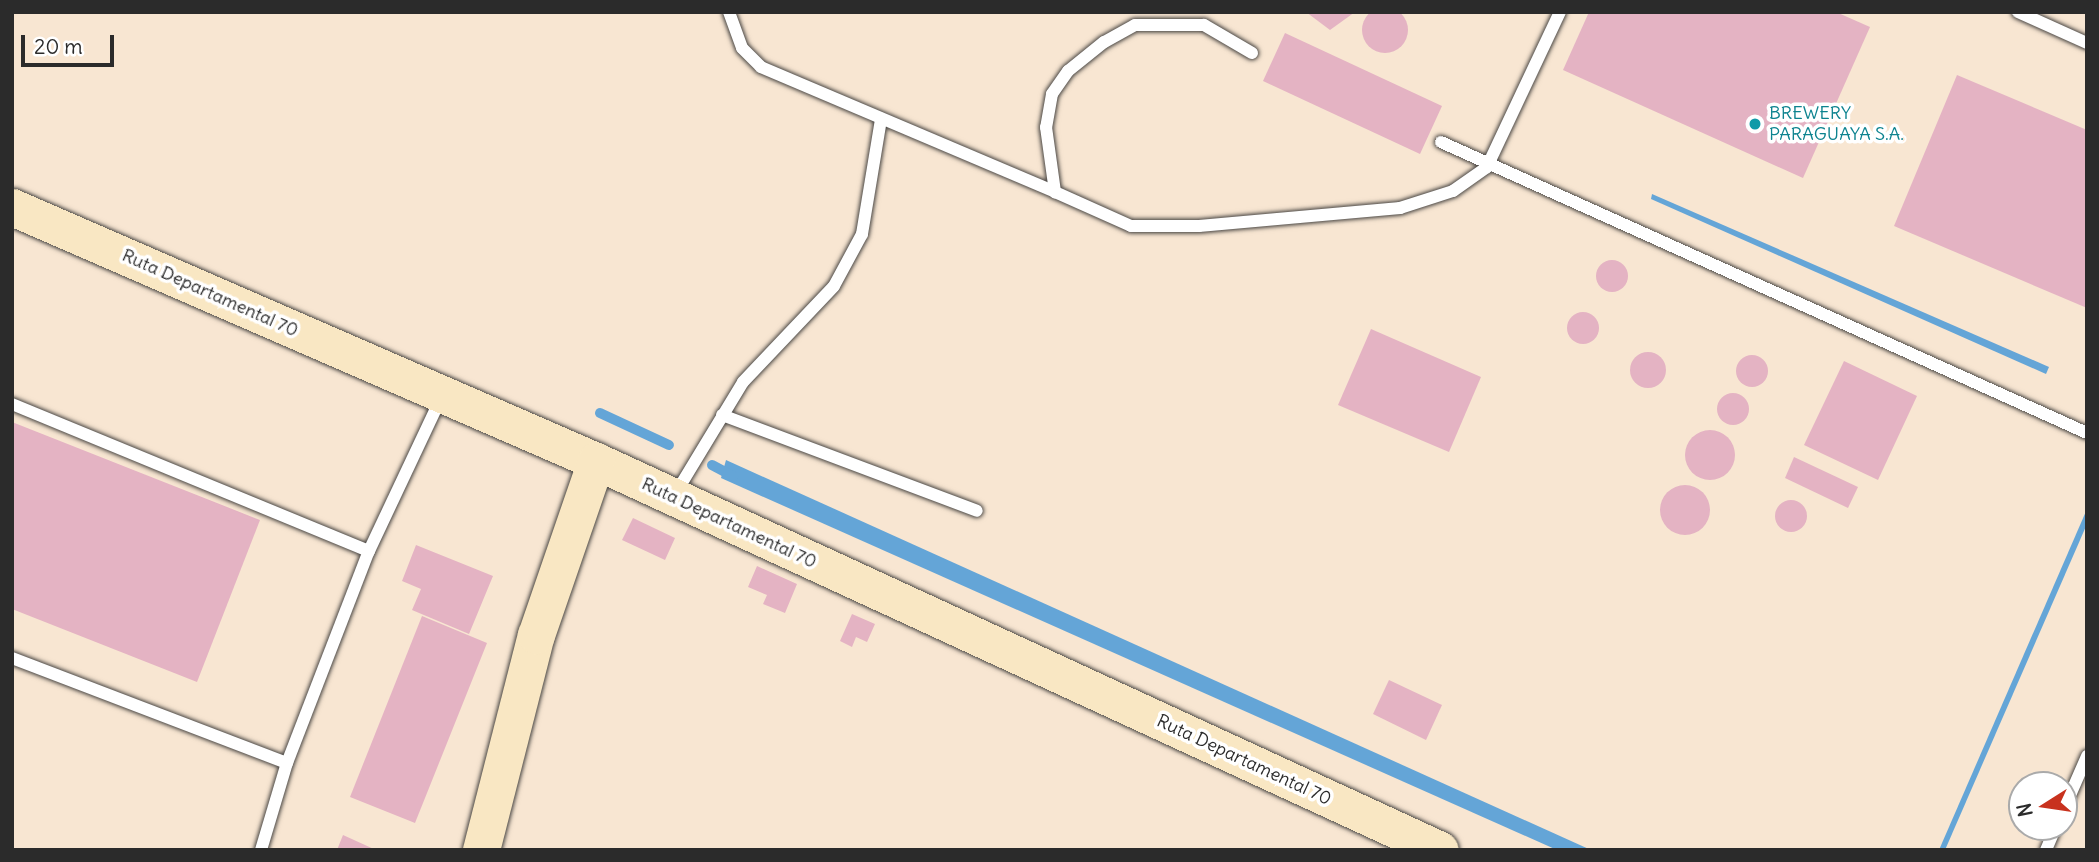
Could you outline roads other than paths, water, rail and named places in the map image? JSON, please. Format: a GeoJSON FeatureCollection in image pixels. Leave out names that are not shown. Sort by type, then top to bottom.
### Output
{"type":"FeatureCollection","features":[{"type":"Feature","properties":{"kind":"main road","name":"Ruta Departamental 70"},"geometry":{"type":"LineString","coordinates":[[12,207],[596,461],[1440,850]]}},
{"type":"Feature","properties":{"kind":"main road"},"geometry":{"type":"LineString","coordinates":[[481,850],[536,635],[596,461]]}},
{"type":"Feature","properties":{"kind":"lane"},"geometry":{"type":"LineString","coordinates":[[729,12],[742,48],[761,67],[1131,226],[1199,226],[1400,208],[1453,191],[1487,167],[1560,12]]}},
{"type":"Feature","properties":{"kind":"lane"},"geometry":{"type":"LineString","coordinates":[[2018,12],[2087,43]]}},
{"type":"Feature","properties":{"kind":"lane"},"geometry":{"type":"LineString","coordinates":[[1055,192],[1046,127],[1052,94],[1068,71],[1104,41],[1136,25],[1204,24],[1252,53]]}},
{"type":"Feature","properties":{"kind":"lane"},"geometry":{"type":"LineString","coordinates":[[673,497],[743,382],[834,286],[862,234],[881,119]]}},
{"type":"Feature","properties":{"kind":"lane"},"geometry":{"type":"LineString","coordinates":[[1441,142],[1487,167],[2087,433]]}},
{"type":"Feature","properties":{"kind":"lane"},"geometry":{"type":"LineString","coordinates":[[261,850],[287,763],[369,551],[443,395]]}},
{"type":"Feature","properties":{"kind":"lane"},"geometry":{"type":"LineString","coordinates":[[12,404],[369,551]]}},
{"type":"Feature","properties":{"kind":"lane"},"geometry":{"type":"LineString","coordinates":[[722,415],[978,511]]}},
{"type":"Feature","properties":{"kind":"lane"},"geometry":{"type":"LineString","coordinates":[[12,658],[287,763]]}},
{"type":"Feature","properties":{"kind":"lane"},"geometry":{"type":"LineString","coordinates":[[2078,777],[2087,756]]}},
{"type":"Feature","properties":{"kind":"water"},"geometry":{"type":"Polygon","coordinates":[[[1652,194],[2049,367],[2046,374],[1651,199],[1652,194]]]}},
{"type":"Feature","properties":{"kind":"water"},"geometry":{"type":"Polygon","coordinates":[[[726,460],[1591,850],[1557,850],[721,478],[726,460]]]}},
{"type":"Feature","properties":{"kind":"water"},"geometry":{"type":"Polygon","coordinates":[[[2087,509],[2087,524],[1945,850],[1939,850],[2087,509]]]}},
{"type":"Feature","properties":{"kind":"waterway"},"geometry":{"type":"LineString","coordinates":[[600,413],[669,445]]}},
{"type":"Feature","properties":{"kind":"waterway"},"geometry":{"type":"LineString","coordinates":[[712,465],[733,476]]}},
{"type":"Feature","properties":{"kind":"place","name":"BREWERY PARAGUAYA S.A."},"geometry":{"type":"Point","coordinates":[1755,124]}}]}
